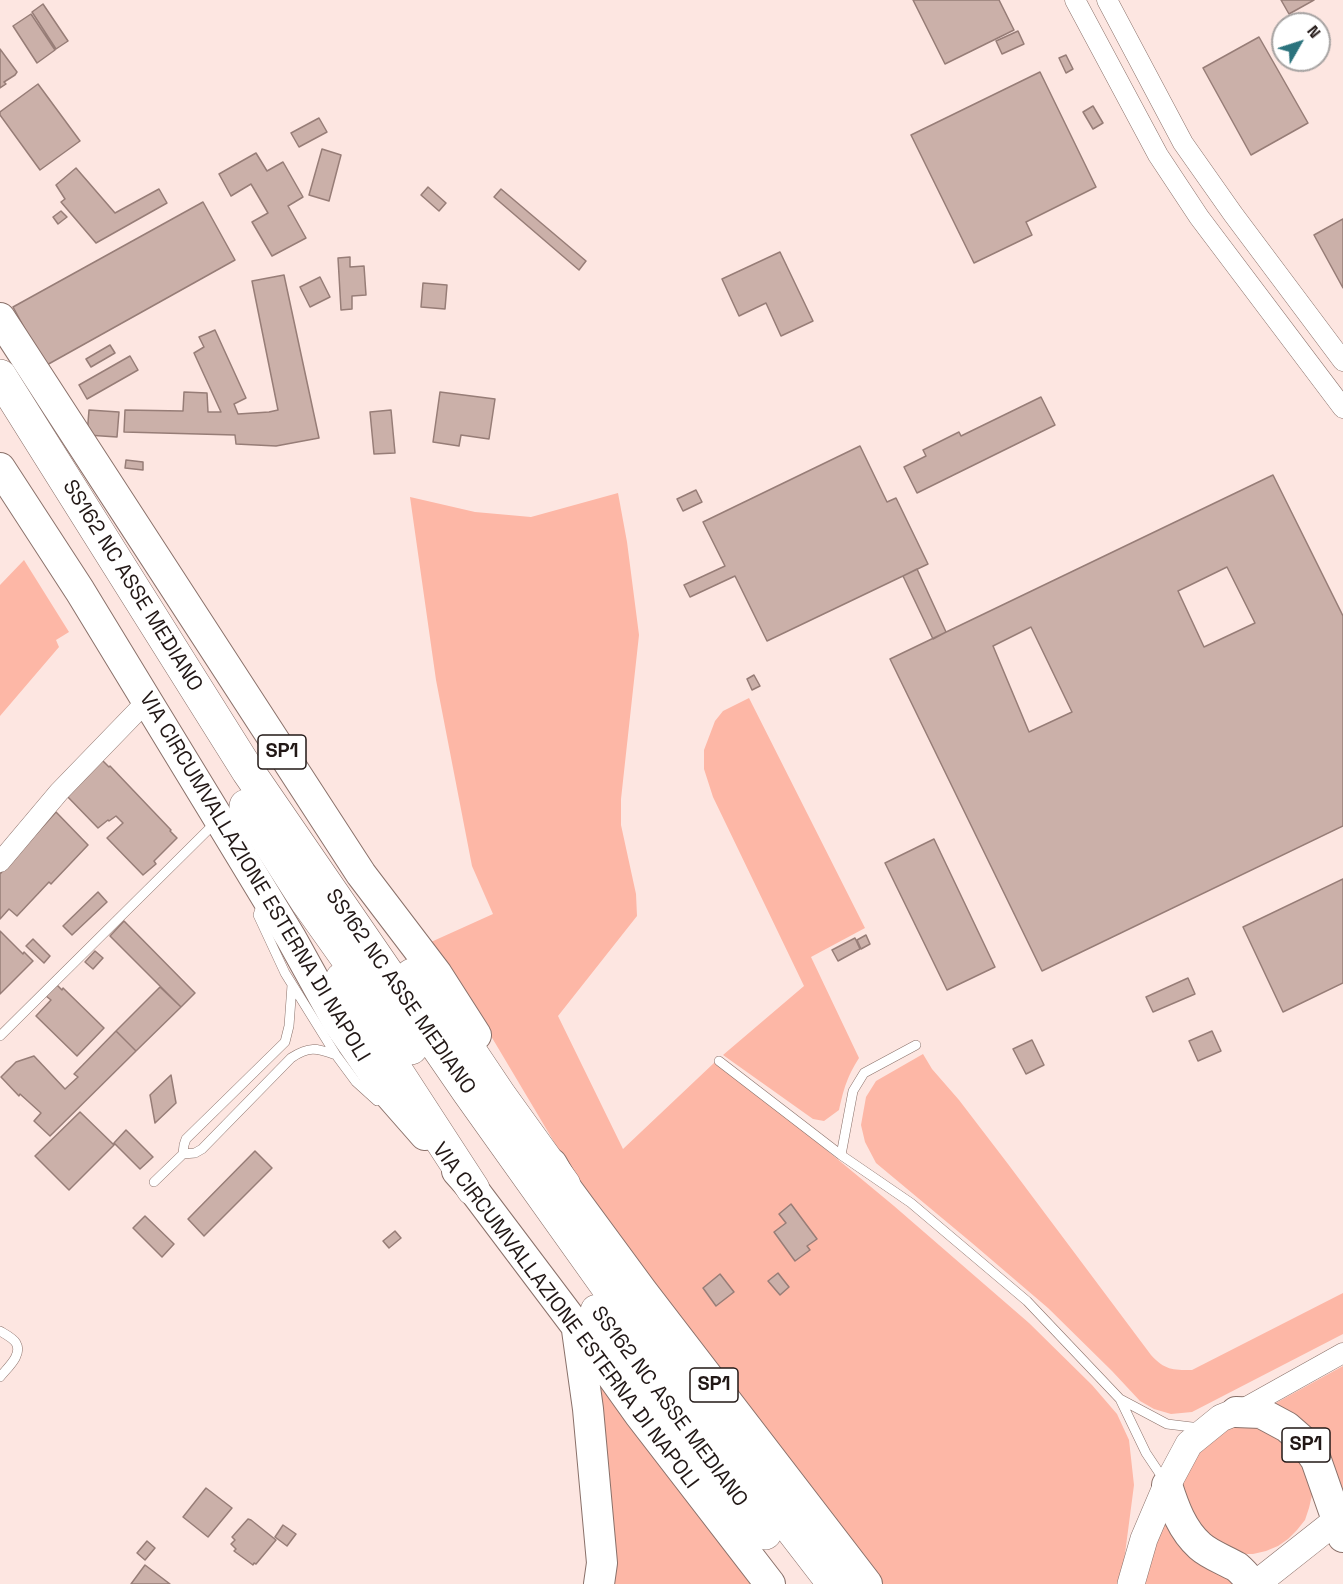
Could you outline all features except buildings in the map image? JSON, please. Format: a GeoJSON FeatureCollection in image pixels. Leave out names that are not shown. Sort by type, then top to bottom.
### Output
{"type":"FeatureCollection","features":[{"type":"Feature","properties":{"kind":"highway","name":"SS162 NC ASSE MEDIANO"},"geometry":{"type":"LineString","coordinates":[[0,376],[248,771],[468,1091],[639,1331],[834,1584]]}},
{"type":"Feature","properties":{"kind":"highway","name":"SS162 NC ASSE MEDIANO"},"geometry":{"type":"LineString","coordinates":[[0,418],[308,903],[626,1352],[805,1584]]}},
{"type":"Feature","properties":{"kind":"highway"},"geometry":{"type":"LineString","coordinates":[[248,771],[451,1023],[564,1185]]}},
{"type":"Feature","properties":{"kind":"highway"},"geometry":{"type":"LineString","coordinates":[[308,903],[356,1009],[473,1189]]}},
{"type":"Feature","properties":{"kind":"main road","name":"SP1"},"geometry":{"type":"LineString","coordinates":[[0,318],[361,874],[437,974],[502,1076],[564,1185],[642,1291],[867,1584]]}},
{"type":"Feature","properties":{"kind":"main road","name":"VIA CIRCUMVALLAZIONE ESTERNA DI NAPOLI"},"geometry":{"type":"LineString","coordinates":[[0,468],[80,591],[219,819],[291,938],[337,1021],[382,1086],[430,1148],[473,1189],[639,1414],[770,1584]]}},
{"type":"Feature","properties":{"kind":"main road"},"geometry":{"type":"LineString","coordinates":[[577,1327],[588,1409],[602,1563],[599,1584]]}},
{"type":"Feature","properties":{"kind":"main road","name":"SP1"},"geometry":{"type":"LineString","coordinates":[[1236,1412],[1261,1413],[1287,1426],[1303,1441],[1316,1460],[1341,1524]]}},
{"type":"Feature","properties":{"kind":"main road"},"geometry":{"type":"LineString","coordinates":[[1131,1584],[1144,1539],[1167,1485],[1189,1444],[1221,1418],[1236,1412]]}},
{"type":"Feature","properties":{"kind":"main road"},"geometry":{"type":"LineString","coordinates":[[1167,1485],[1183,1525],[1191,1537],[1201,1547],[1237,1568],[1255,1584],[1341,1524]]}},
{"type":"Feature","properties":{"kind":"street"},"geometry":{"type":"LineString","coordinates":[[1075,0],[1158,155],[1199,217],[1343,408]]}},
{"type":"Feature","properties":{"kind":"street"},"geometry":{"type":"LineString","coordinates":[[1107,0],[1183,143],[1343,362]]}},
{"type":"Feature","properties":{"kind":"street"},"geometry":{"type":"LineString","coordinates":[[0,862],[59,792],[147,701]]}},
{"type":"Feature","properties":{"kind":"street"},"geometry":{"type":"LineString","coordinates":[[1236,1412],[1343,1353]]}},
{"type":"Feature","properties":{"kind":"lane"},"geometry":{"type":"LineString","coordinates":[[0,1036],[219,819]]}},
{"type":"Feature","properties":{"kind":"lane"},"geometry":{"type":"LineString","coordinates":[[265,895],[258,915],[292,985],[336,1055],[357,1082],[381,1104]]}},
{"type":"Feature","properties":{"kind":"lane"},"geometry":{"type":"LineString","coordinates":[[183,1154],[186,1139],[285,1042],[289,1026],[292,985]]}},
{"type":"Feature","properties":{"kind":"lane"},"geometry":{"type":"LineString","coordinates":[[841,1155],[853,1091],[864,1073],[916,1045]]}},
{"type":"Feature","properties":{"kind":"lane"},"geometry":{"type":"LineString","coordinates":[[154,1182],[183,1154],[195,1153],[202,1149],[291,1058],[303,1050],[317,1048],[336,1055]]}},
{"type":"Feature","properties":{"kind":"lane"},"geometry":{"type":"LineString","coordinates":[[719,1061],[841,1155],[911,1203],[1027,1301],[1120,1399],[1146,1452],[1167,1485]]}},
{"type":"Feature","properties":{"kind":"lane"},"geometry":{"type":"LineString","coordinates":[[0,1331],[16,1343],[18,1352],[0,1377]]}},
{"type":"Feature","properties":{"kind":"lane"},"geometry":{"type":"LineString","coordinates":[[1120,1399],[1167,1424],[1206,1429]]}},
{"type":"Feature","properties":{"kind":"shaded area"},"geometry":{"type":"Polygon","coordinates":[[[618,493],[639,635],[621,799],[621,825],[636,894],[637,916],[558,1016],[623,1149],[715,1062],[894,1206],[1029,1323],[1092,1385],[1117,1414],[1129,1440],[1134,1485],[1121,1584],[879,1584],[591,1204],[463,989],[431,942],[493,914],[472,866],[436,680],[410,497],[475,512],[531,517],[618,493]]]}},
{"type":"Feature","properties":{"kind":"shaded area"},"geometry":{"type":"Polygon","coordinates":[[[24,560],[69,632],[56,640],[59,647],[0,716],[0,585],[24,560]]]}},
{"type":"Feature","properties":{"kind":"shaded area"},"geometry":{"type":"Polygon","coordinates":[[[749,698],[865,928],[811,957],[859,1058],[846,1083],[839,1110],[824,1121],[813,1119],[723,1055],[804,986],[713,797],[704,769],[704,750],[715,721],[723,711],[749,698]]]}},
{"type":"Feature","properties":{"kind":"shaded area"},"geometry":{"type":"Polygon","coordinates":[[[923,1054],[932,1069],[959,1100],[1160,1364],[1174,1369],[1192,1370],[1343,1293],[1343,1334],[1192,1412],[1171,1414],[1154,1409],[1140,1401],[1048,1308],[876,1163],[865,1142],[861,1125],[866,1097],[876,1081],[923,1054]]]}},
{"type":"Feature","properties":{"kind":"shaded area"},"geometry":{"type":"Polygon","coordinates":[[[1343,1366],[1343,1495],[1274,1404],[1343,1366]]]}},
{"type":"Feature","properties":{"kind":"shaded area"},"geometry":{"type":"Polygon","coordinates":[[[595,1379],[756,1584],[608,1584],[595,1379]]]}},
{"type":"Feature","properties":{"kind":"shaded area"},"geometry":{"type":"Polygon","coordinates":[[[1253,1423],[1288,1438],[1312,1482],[1312,1495],[1305,1520],[1288,1539],[1266,1551],[1240,1554],[1205,1539],[1181,1495],[1184,1470],[1215,1431],[1253,1423]]]}},
{"type":"Feature","properties":{"kind":"shaded area"},"geometry":{"type":"Polygon","coordinates":[[[1164,1513],[1235,1582],[1232,1584],[1142,1584],[1164,1513]]]}}]}
